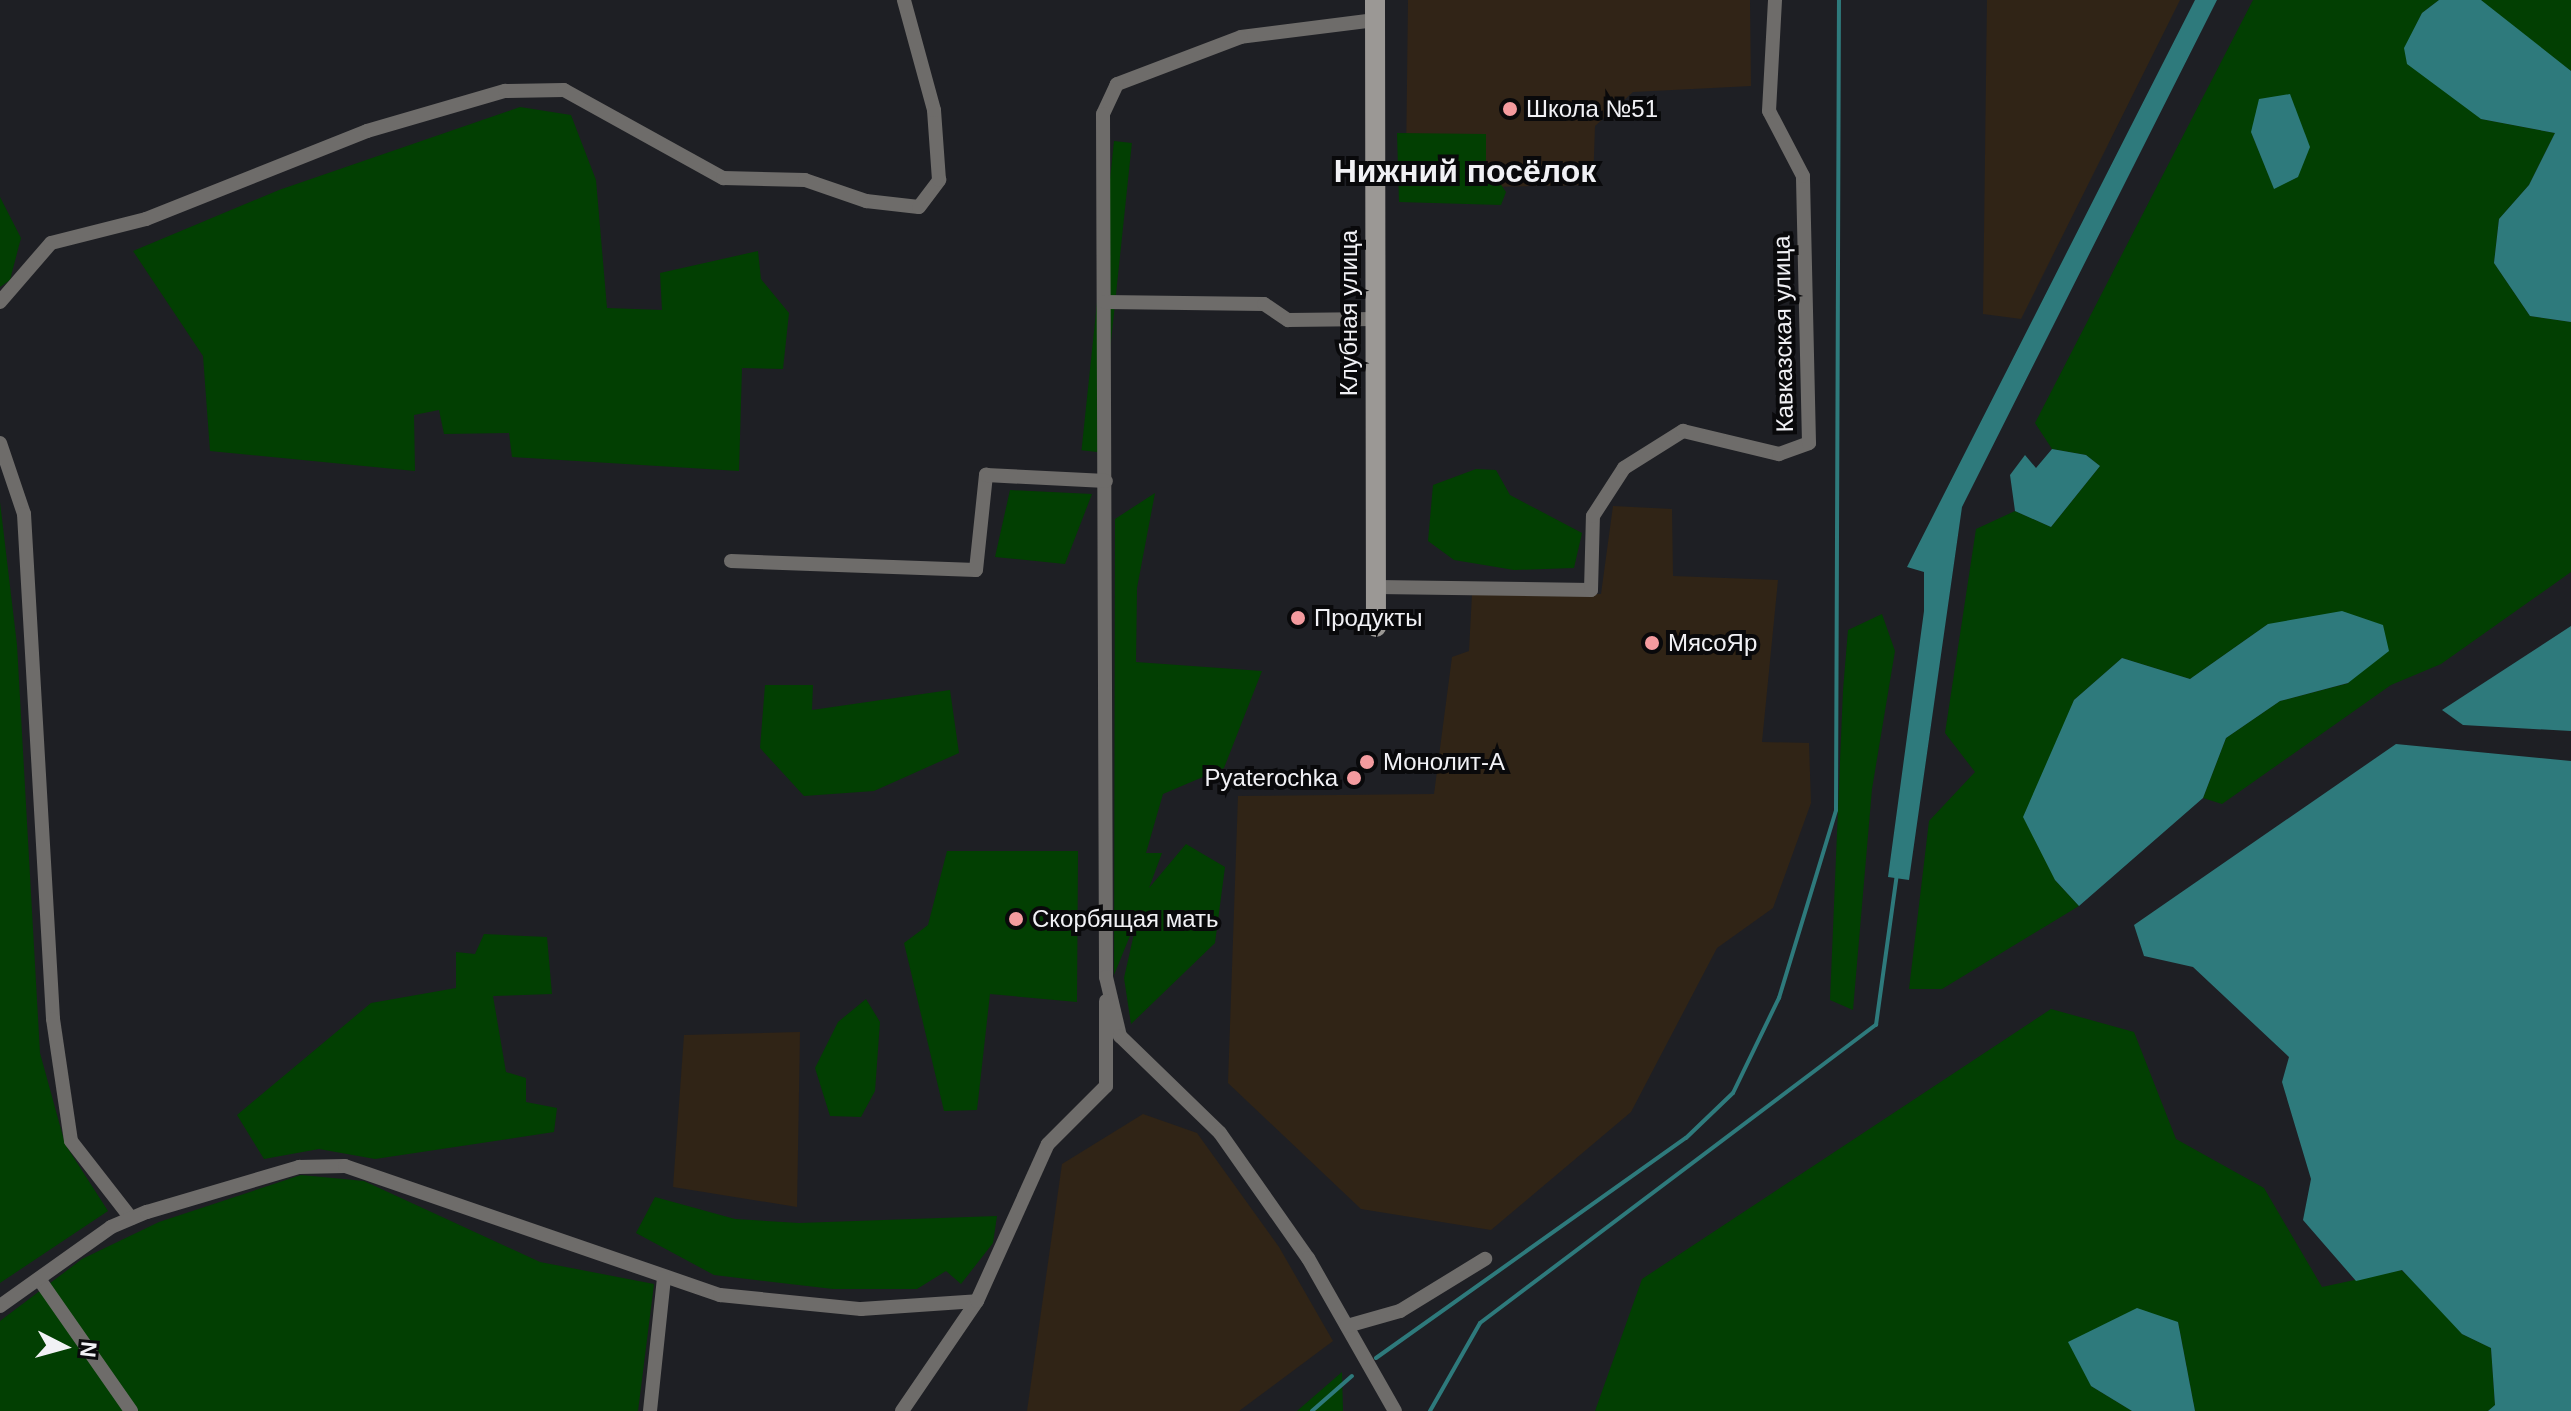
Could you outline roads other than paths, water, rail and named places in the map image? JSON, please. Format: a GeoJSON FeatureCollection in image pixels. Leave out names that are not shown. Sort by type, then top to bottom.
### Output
{"type":"FeatureCollection","features":[{"type":"Feature","properties":{"kind":"street"},"geometry":{"type":"LineString","coordinates":[[0,302],[51,243],[146,219],[367,131],[505,91],[564,90],[723,178],[805,180],[866,201],[919,207],[939,180],[936,138],[904,0]]}},
{"type":"Feature","properties":{"kind":"street","name":"Кавказская улица"},"geometry":{"type":"LineString","coordinates":[[1377,587],[1591,590],[1593,516],[1624,468],[1683,431],[1779,454],[1809,443],[1803,176],[1769,111],[1775,0]]}},
{"type":"Feature","properties":{"kind":"street"},"geometry":{"type":"LineString","coordinates":[[902,1411],[977,1301],[1048,1144],[1106,1086],[1103,114],[1117,84],[1263,30],[1375,10]]}},
{"type":"Feature","properties":{"kind":"street","name":"Клубная улица"},"geometry":{"type":"LineString","coordinates":[[1375,10],[1376,627]]}},
{"type":"Feature","properties":{"kind":"street"},"geometry":{"type":"LineString","coordinates":[[1105,302],[1264,304],[1288,320],[1375,319]]}},
{"type":"Feature","properties":{"kind":"street"},"geometry":{"type":"LineString","coordinates":[[0,443],[24,514],[53,1019],[71,1141],[131,1218]]}},
{"type":"Feature","properties":{"kind":"street"},"geometry":{"type":"LineString","coordinates":[[731,561],[976,570],[986,475],[1106,481]]}},
{"type":"Feature","properties":{"kind":"street"},"geometry":{"type":"LineString","coordinates":[[1106,977],[1120,1036],[1220,1133],[1347,1326],[1395,1411]]}},
{"type":"Feature","properties":{"kind":"street"},"geometry":{"type":"LineString","coordinates":[[0,1306],[131,1218],[299,1167],[345,1166],[664,1277],[769,1305],[861,1309],[977,1301]]}},
{"type":"Feature","properties":{"kind":"street"},"geometry":{"type":"LineString","coordinates":[[1347,1326],[1400,1311],[1485,1259]]}},
{"type":"Feature","properties":{"kind":"street"},"geometry":{"type":"LineString","coordinates":[[650,1411],[664,1277]]}},
{"type":"Feature","properties":{"kind":"street"},"geometry":{"type":"LineString","coordinates":[[39,1279],[131,1411]]}},
{"type":"Feature","properties":{"kind":"water"},"geometry":{"type":"Polygon","coordinates":[[[2195,0],[2217,0],[1962,507],[1909,880],[1888,877],[1924,611],[1924,572],[1907,567],[2195,0]]]}},
{"type":"Feature","properties":{"kind":"water"},"geometry":{"type":"Polygon","coordinates":[[[2439,0],[2481,0],[2571,71],[2571,322],[2530,316],[2494,263],[2499,219],[2529,185],[2555,133],[2481,119],[2407,64],[2404,48],[2422,13],[2439,0]]]}},
{"type":"Feature","properties":{"kind":"water"},"geometry":{"type":"Polygon","coordinates":[[[2290,94],[2310,147],[2298,177],[2274,189],[2251,132],[2259,99],[2290,94]]]}},
{"type":"Feature","properties":{"kind":"water"},"geometry":{"type":"Polygon","coordinates":[[[2052,449],[2086,455],[2100,466],[2051,527],[2015,511],[2010,475],[2025,455],[2036,468],[2052,449]]]}},
{"type":"Feature","properties":{"kind":"water"},"geometry":{"type":"Polygon","coordinates":[[[2342,611],[2383,625],[2389,651],[2348,683],[2280,701],[2226,738],[2203,798],[2079,906],[2055,880],[2023,817],[2074,700],[2122,658],[2190,679],[2268,624],[2342,611]]]}},
{"type":"Feature","properties":{"kind":"water"},"geometry":{"type":"Polygon","coordinates":[[[2571,626],[2571,731],[2463,725],[2442,710],[2571,626]]]}},
{"type":"Feature","properties":{"kind":"water"},"geometry":{"type":"Polygon","coordinates":[[[2396,744],[2571,761],[2571,1411],[2488,1411],[2495,1405],[2491,1348],[2462,1334],[2402,1270],[2356,1281],[2303,1220],[2311,1179],[2282,1082],[2289,1057],[2193,967],[2144,956],[2134,925],[2396,744]]]}},
{"type":"Feature","properties":{"kind":"water"},"geometry":{"type":"Polygon","coordinates":[[[2137,1308],[2178,1322],[2195,1411],[2132,1411],[2091,1386],[2068,1342],[2137,1308]]]}},
{"type":"Feature","properties":{"kind":"waterway"},"geometry":{"type":"LineString","coordinates":[[1376,1358],[1686,1138],[1733,1093],[1779,998],[1836,810],[1839,0]]}},
{"type":"Feature","properties":{"kind":"waterway"},"geometry":{"type":"LineString","coordinates":[[1430,1411],[1480,1323],[1876,1025],[1897,874]]}},
{"type":"Feature","properties":{"kind":"waterway"},"geometry":{"type":"LineString","coordinates":[[1312,1411],[1352,1376]]}},
{"type":"Feature","properties":{"kind":"place","name":"Школа №51"},"geometry":{"type":"Point","coordinates":[1510,109]}},
{"type":"Feature","properties":{"kind":"place","name":"Продукты"},"geometry":{"type":"Point","coordinates":[1298,618]}},
{"type":"Feature","properties":{"kind":"place","name":"МясоЯр"},"geometry":{"type":"Point","coordinates":[1652,643]}},
{"type":"Feature","properties":{"kind":"place","name":"Монолит-А"},"geometry":{"type":"Point","coordinates":[1367,762]}},
{"type":"Feature","properties":{"kind":"place","name":"Pyaterochka"},"geometry":{"type":"Point","coordinates":[1354,778]}},
{"type":"Feature","properties":{"kind":"place","name":"Скорбящая мать"},"geometry":{"type":"Point","coordinates":[1016,919]}},
{"type":"Feature","properties":{"kind":"district","name":"Нижний посёлок"},"geometry":{"type":"Point","coordinates":[1465,171]}}]}
